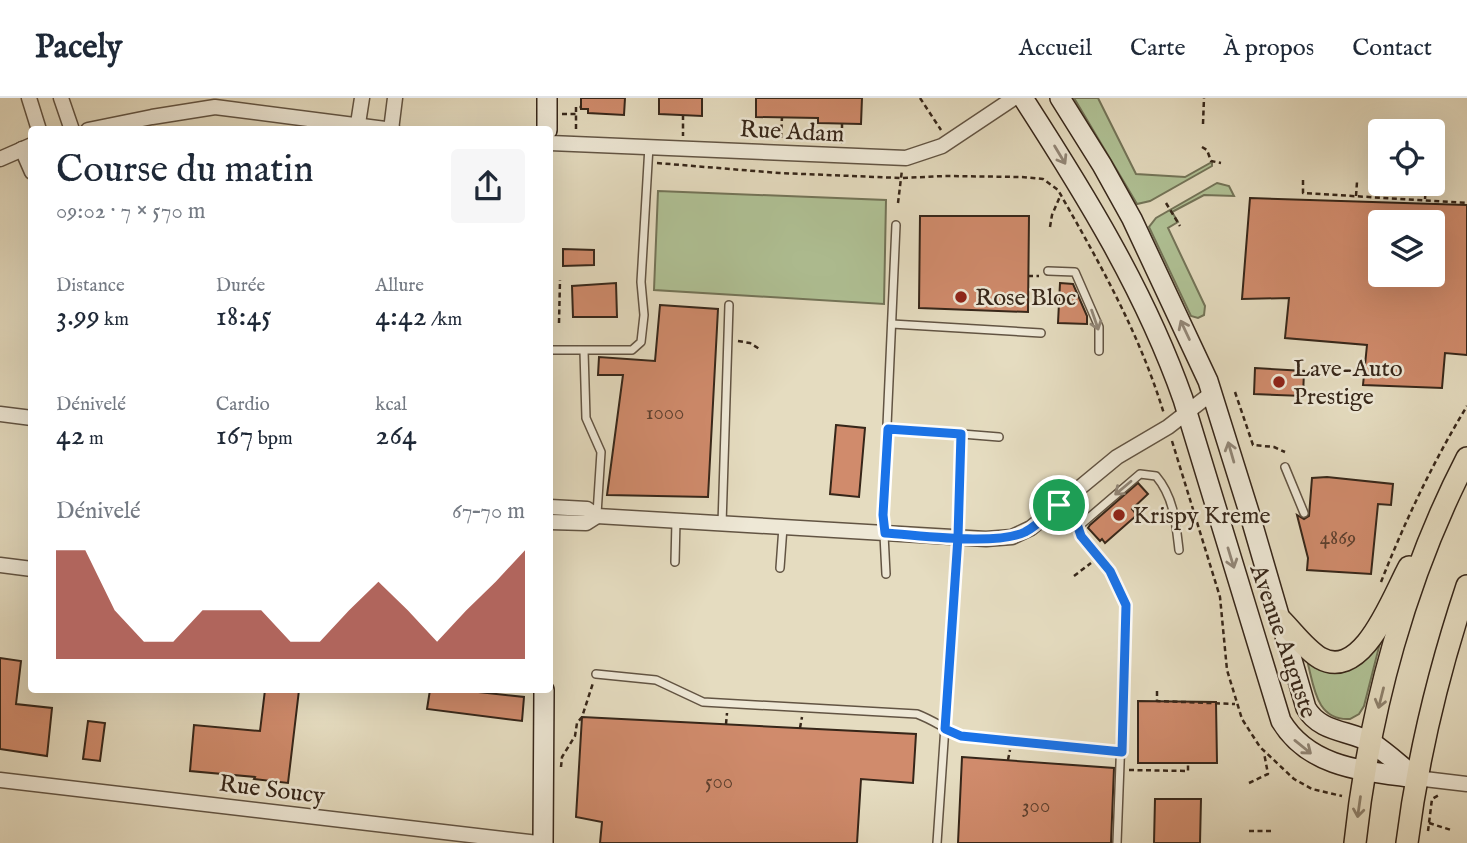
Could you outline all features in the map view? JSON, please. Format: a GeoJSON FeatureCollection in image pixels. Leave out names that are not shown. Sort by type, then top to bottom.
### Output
{"type":"FeatureCollection","features":[{"type":"Feature","properties":{"kind":"main road"},"geometry":{"type":"LineString","coordinates":[[547,98],[547,126]]}},
{"type":"Feature","properties":{"kind":"main road","name":"Avenue Auguste"},"geometry":{"type":"LineString","coordinates":[[1023,98],[1082,192],[1140,295],[1173,371],[1281,721],[1295,741],[1310,753],[1331,762],[1365,771],[1416,778]]}},
{"type":"Feature","properties":{"kind":"main road","name":"Avenue Auguste"},"geometry":{"type":"LineString","coordinates":[[1060,98],[1132,219],[1212,393],[1281,620],[1301,697],[1308,712],[1327,727],[1370,742],[1416,778]]}},
{"type":"Feature","properties":{"kind":"main road"},"geometry":{"type":"LineString","coordinates":[[1281,620],[1322,659],[1341,662],[1359,653],[1370,640],[1464,464]]}},
{"type":"Feature","properties":{"kind":"main road"},"geometry":{"type":"LineString","coordinates":[[1355,843],[1370,742],[1392,654],[1415,581],[1464,464]]}},
{"type":"Feature","properties":{"kind":"main road"},"geometry":{"type":"LineString","coordinates":[[1407,843],[1416,778],[1431,709],[1467,586]]}},
{"type":"Feature","properties":{"kind":"main road"},"geometry":{"type":"LineString","coordinates":[[541,843],[544,693]]}},
{"type":"Feature","properties":{"kind":"street"},"geometry":{"type":"LineString","coordinates":[[29,98],[38,126]]}},
{"type":"Feature","properties":{"kind":"street"},"geometry":{"type":"LineString","coordinates":[[61,98],[71,126]]}},
{"type":"Feature","properties":{"kind":"street"},"geometry":{"type":"LineString","coordinates":[[108,126],[215,103],[357,126],[362,98]]}},
{"type":"Feature","properties":{"kind":"street"},"geometry":{"type":"LineString","coordinates":[[392,126],[395,98]]}},
{"type":"Feature","properties":{"kind":"street","name":"Rue Adam"},"geometry":{"type":"LineString","coordinates":[[553,143],[649,145],[781,155],[911,158],[942,146],[1014,98]]}},
{"type":"Feature","properties":{"kind":"street"},"geometry":{"type":"LineString","coordinates":[[0,159],[27,147]]}},
{"type":"Feature","properties":{"kind":"street"},"geometry":{"type":"LineString","coordinates":[[553,507],[587,509],[597,516],[986,540],[1012,537],[1031,528],[1117,457],[1168,427],[1212,393]]}},
{"type":"Feature","properties":{"kind":"street"},"geometry":{"type":"LineString","coordinates":[[0,414],[28,418]]}},
{"type":"Feature","properties":{"kind":"street"},"geometry":{"type":"LineString","coordinates":[[553,522],[586,523],[597,516]]}},
{"type":"Feature","properties":{"kind":"street"},"geometry":{"type":"LineString","coordinates":[[0,565],[28,568]]}},
{"type":"Feature","properties":{"kind":"street"},"geometry":{"type":"LineString","coordinates":[[1416,778],[1467,784]]}},
{"type":"Feature","properties":{"kind":"street","name":"Rue Soucy"},"geometry":{"type":"LineString","coordinates":[[0,780],[541,843]]}},
{"type":"Feature","properties":{"kind":"lane"},"geometry":{"type":"LineString","coordinates":[[553,350],[632,350],[641,342],[644,315],[641,282],[649,145]]}},
{"type":"Feature","properties":{"kind":"lane"},"geometry":{"type":"LineString","coordinates":[[886,574],[883,515],[896,225]]}},
{"type":"Feature","properties":{"kind":"lane"},"geometry":{"type":"LineString","coordinates":[[1047,274],[1075,272],[1099,327],[1099,351]]}},
{"type":"Feature","properties":{"kind":"lane"},"geometry":{"type":"LineString","coordinates":[[722,524],[729,305]]}},
{"type":"Feature","properties":{"kind":"lane"},"geometry":{"type":"LineString","coordinates":[[892,324],[1041,333]]}},
{"type":"Feature","properties":{"kind":"lane"},"geometry":{"type":"LineString","coordinates":[[584,351],[586,418],[601,452],[597,516]]}},
{"type":"Feature","properties":{"kind":"lane"},"geometry":{"type":"LineString","coordinates":[[888,429],[999,437]]}},
{"type":"Feature","properties":{"kind":"lane"},"geometry":{"type":"LineString","coordinates":[[937,843],[958,537],[961,434]]}},
{"type":"Feature","properties":{"kind":"lane"},"geometry":{"type":"LineString","coordinates":[[1285,467],[1304,513]]}},
{"type":"Feature","properties":{"kind":"lane"},"geometry":{"type":"LineString","coordinates":[[1078,527],[1140,474],[1156,476],[1166,488],[1175,517],[1179,550]]}},
{"type":"Feature","properties":{"kind":"lane"},"geometry":{"type":"LineString","coordinates":[[1059,505],[1110,571],[1126,605],[1117,843]]}},
{"type":"Feature","properties":{"kind":"lane"},"geometry":{"type":"LineString","coordinates":[[675,562],[676,521]]}},
{"type":"Feature","properties":{"kind":"lane"},"geometry":{"type":"LineString","coordinates":[[780,568],[783,527]]}},
{"type":"Feature","properties":{"kind":"lane"},"geometry":{"type":"LineString","coordinates":[[596,674],[656,680],[703,702],[917,714],[961,736],[1122,752]]}},
{"type":"Feature","properties":{"kind":"path"},"geometry":{"type":"LineString","coordinates":[[920,98],[942,132]]}},
{"type":"Feature","properties":{"kind":"path"},"geometry":{"type":"LineString","coordinates":[[1203,124],[1204,98]]}},
{"type":"Feature","properties":{"kind":"path"},"geometry":{"type":"LineString","coordinates":[[576,129],[576,107],[581,107]]}},
{"type":"Feature","properties":{"kind":"path"},"geometry":{"type":"LineString","coordinates":[[560,114],[576,114]]}},
{"type":"Feature","properties":{"kind":"path"},"geometry":{"type":"LineString","coordinates":[[683,115],[683,136]]}},
{"type":"Feature","properties":{"kind":"path"},"geometry":{"type":"LineString","coordinates":[[781,141],[782,117]]}},
{"type":"Feature","properties":{"kind":"path"},"geometry":{"type":"LineString","coordinates":[[842,123],[842,144]]}},
{"type":"Feature","properties":{"kind":"path"},"geometry":{"type":"LineString","coordinates":[[1202,147],[1207,150],[1211,161],[1221,163]]}},
{"type":"Feature","properties":{"kind":"path","name":"Rue Adam"},"geometry":{"type":"LineString","coordinates":[[658,163],[779,173],[901,178],[1022,177],[1048,181],[1061,194]]}},
{"type":"Feature","properties":{"kind":"path"},"geometry":{"type":"LineString","coordinates":[[898,203],[902,170]]}},
{"type":"Feature","properties":{"kind":"path"},"geometry":{"type":"LineString","coordinates":[[1303,180],[1303,193],[1356,196],[1365,199],[1467,203]]}},
{"type":"Feature","properties":{"kind":"path"},"geometry":{"type":"LineString","coordinates":[[1356,196],[1357,182]]}},
{"type":"Feature","properties":{"kind":"path"},"geometry":{"type":"LineString","coordinates":[[1050,227],[1061,194]]}},
{"type":"Feature","properties":{"kind":"path"},"geometry":{"type":"LineString","coordinates":[[1061,194],[1122,307],[1161,404]]}},
{"type":"Feature","properties":{"kind":"path"},"geometry":{"type":"LineString","coordinates":[[1331,200],[1332,195]]}},
{"type":"Feature","properties":{"kind":"path"},"geometry":{"type":"LineString","coordinates":[[1426,196],[1426,201]]}},
{"type":"Feature","properties":{"kind":"path"},"geometry":{"type":"LineString","coordinates":[[1166,203],[1180,226]]}},
{"type":"Feature","properties":{"kind":"path"},"geometry":{"type":"LineString","coordinates":[[1028,276],[1047,274]]}},
{"type":"Feature","properties":{"kind":"path"},"geometry":{"type":"LineString","coordinates":[[559,323],[560,280]]}},
{"type":"Feature","properties":{"kind":"path"},"geometry":{"type":"LineString","coordinates":[[728,340],[750,343],[761,351]]}},
{"type":"Feature","properties":{"kind":"path"},"geometry":{"type":"LineString","coordinates":[[1235,392],[1253,444],[1274,447],[1285,452]]}},
{"type":"Feature","properties":{"kind":"path"},"geometry":{"type":"LineString","coordinates":[[1380,586],[1401,531],[1424,483],[1467,406]]}},
{"type":"Feature","properties":{"kind":"path","name":"Avenue Auguste"},"geometry":{"type":"LineString","coordinates":[[1174,447],[1220,597],[1227,670],[1246,728],[1264,752],[1306,786],[1342,796]]}},
{"type":"Feature","properties":{"kind":"path"},"geometry":{"type":"LineString","coordinates":[[1074,576],[1091,563],[1094,552]]}},
{"type":"Feature","properties":{"kind":"path"},"geometry":{"type":"LineString","coordinates":[[560,776],[562,757],[575,736],[577,723],[582,717],[596,674]]}},
{"type":"Feature","properties":{"kind":"path"},"geometry":{"type":"LineString","coordinates":[[1157,691],[1157,701],[1236,704]]}},
{"type":"Feature","properties":{"kind":"path"},"geometry":{"type":"LineString","coordinates":[[1249,783],[1268,774],[1264,752]]}},
{"type":"Feature","properties":{"kind":"path"},"geometry":{"type":"LineString","coordinates":[[1121,770],[1188,771],[1188,763]]}},
{"type":"Feature","properties":{"kind":"path"},"geometry":{"type":"LineString","coordinates":[[1428,831],[1432,799],[1438,795]]}},
{"type":"Feature","properties":{"kind":"path"},"geometry":{"type":"LineString","coordinates":[[1429,823],[1451,830]]}},
{"type":"Feature","properties":{"kind":"path"},"geometry":{"type":"LineString","coordinates":[[1249,831],[1273,831]]}},
{"type":"Feature","properties":{"kind":"green space"},"geometry":{"type":"Polygon","coordinates":[[[1074,98],[1098,98],[1136,174],[1185,177],[1212,162],[1212,166],[1150,201],[1137,204],[1074,98]]]}},
{"type":"Feature","properties":{"kind":"green space"},"geometry":{"type":"Polygon","coordinates":[[[1217,183],[1229,186],[1234,196],[1204,195],[1172,212],[1178,222],[1168,228],[1205,306],[1204,315],[1198,318],[1191,316],[1149,227],[1156,218],[1217,183]]]}},
{"type":"Feature","properties":{"kind":"green space"},"geometry":{"type":"Polygon","coordinates":[[[658,191],[886,200],[884,304],[654,290],[658,191]]]}},
{"type":"Feature","properties":{"kind":"green space"},"geometry":{"type":"Polygon","coordinates":[[[1377,642],[1380,643],[1364,706],[1359,714],[1350,719],[1330,715],[1315,692],[1308,664],[1311,662],[1331,672],[1348,670],[1364,659],[1377,642]]]}},
{"type":"Feature","properties":{"kind":"building"},"geometry":{"type":"Polygon","coordinates":[[[581,98],[625,98],[624,115],[588,113],[588,109],[581,109],[581,98]]]}},
{"type":"Feature","properties":{"kind":"building"},"geometry":{"type":"Polygon","coordinates":[[[659,98],[702,98],[702,116],[659,114],[659,98]]]}},
{"type":"Feature","properties":{"kind":"building"},"geometry":{"type":"Polygon","coordinates":[[[756,98],[862,98],[861,124],[818,123],[818,118],[756,117],[756,98]]]}},
{"type":"Feature","properties":{"kind":"building"},"geometry":{"type":"Polygon","coordinates":[[[1250,198],[1467,205],[1467,355],[1445,353],[1442,388],[1363,385],[1367,345],[1285,338],[1289,298],[1242,299],[1250,198]]]}},
{"type":"Feature","properties":{"kind":"building"},"geometry":{"type":"Polygon","coordinates":[[[920,216],[1029,216],[1028,312],[919,308],[920,216]]]}},
{"type":"Feature","properties":{"kind":"building"},"geometry":{"type":"Polygon","coordinates":[[[563,249],[594,250],[594,265],[563,266],[563,249]]]}},
{"type":"Feature","properties":{"kind":"building"},"geometry":{"type":"Polygon","coordinates":[[[616,283],[617,317],[573,317],[572,286],[616,283]]]}},
{"type":"Feature","properties":{"kind":"building"},"geometry":{"type":"Polygon","coordinates":[[[1060,283],[1073,284],[1087,316],[1087,324],[1058,323],[1060,283]]]}},
{"type":"Feature","properties":{"kind":"building"},"geometry":{"type":"Polygon","coordinates":[[[660,305],[718,309],[708,497],[607,495],[623,375],[598,375],[599,357],[655,361],[660,305]]]}},
{"type":"Feature","properties":{"kind":"building","name":"Lave-Auto Prestige"},"geometry":{"type":"Polygon","coordinates":[[[1255,368],[1304,371],[1303,396],[1254,394],[1255,368]]]}},
{"type":"Feature","properties":{"kind":"building"},"geometry":{"type":"Polygon","coordinates":[[[836,425],[865,428],[859,497],[830,494],[836,425]]]}},
{"type":"Feature","properties":{"kind":"building"},"geometry":{"type":"Polygon","coordinates":[[[1327,477],[1393,484],[1391,505],[1378,504],[1371,574],[1307,570],[1308,558],[1297,515],[1304,519],[1309,516],[1312,478],[1327,477]]]}},
{"type":"Feature","properties":{"kind":"building"},"geometry":{"type":"Polygon","coordinates":[[[1138,483],[1148,494],[1132,509],[1137,515],[1105,543],[1102,539],[1100,541],[1088,528],[1138,483]]]}},
{"type":"Feature","properties":{"kind":"building"},"geometry":{"type":"Polygon","coordinates":[[[0,658],[21,661],[16,704],[52,708],[47,756],[0,749],[0,658]]]}},
{"type":"Feature","properties":{"kind":"building"},"geometry":{"type":"Polygon","coordinates":[[[265,693],[299,693],[288,783],[190,771],[194,725],[260,731],[265,693]]]}},
{"type":"Feature","properties":{"kind":"building"},"geometry":{"type":"Polygon","coordinates":[[[430,693],[487,693],[524,697],[522,721],[427,709],[430,693]]]}},
{"type":"Feature","properties":{"kind":"building"},"geometry":{"type":"Polygon","coordinates":[[[1138,701],[1216,702],[1217,763],[1138,763],[1138,701]]]}},
{"type":"Feature","properties":{"kind":"building"},"geometry":{"type":"Polygon","coordinates":[[[582,717],[916,734],[913,783],[861,779],[857,843],[600,843],[602,822],[576,817],[582,717]]]}},
{"type":"Feature","properties":{"kind":"building"},"geometry":{"type":"Polygon","coordinates":[[[88,721],[105,723],[100,761],[83,759],[88,721]]]}},
{"type":"Feature","properties":{"kind":"building"},"geometry":{"type":"Polygon","coordinates":[[[962,757],[1114,768],[1111,843],[958,843],[962,757]]]}},
{"type":"Feature","properties":{"kind":"building"},"geometry":{"type":"Polygon","coordinates":[[[1155,799],[1201,799],[1200,843],[1154,843],[1155,799]]]}},
{"type":"Feature","properties":{"kind":"place","name":"Rose Bloc"},"geometry":{"type":"Point","coordinates":[961,297]}},
{"type":"Feature","properties":{"kind":"place","name":"Lave-Auto Prestige"},"geometry":{"type":"Point","coordinates":[1279,382]}},
{"type":"Feature","properties":{"kind":"place","name":"Krispy Kreme"},"geometry":{"type":"Point","coordinates":[1119,515]}},
{"type":"Feature","properties":{"kind":"route"},"geometry":{"type":"LineString","coordinates":[[1059,505],[1031,528],[1005,538],[986,540],[958,537],[885,533],[883,515],[888,429],[961,434],[958,537],[945,729],[961,736],[1122,752],[1126,605],[1110,571],[1059,505]]}}]}
